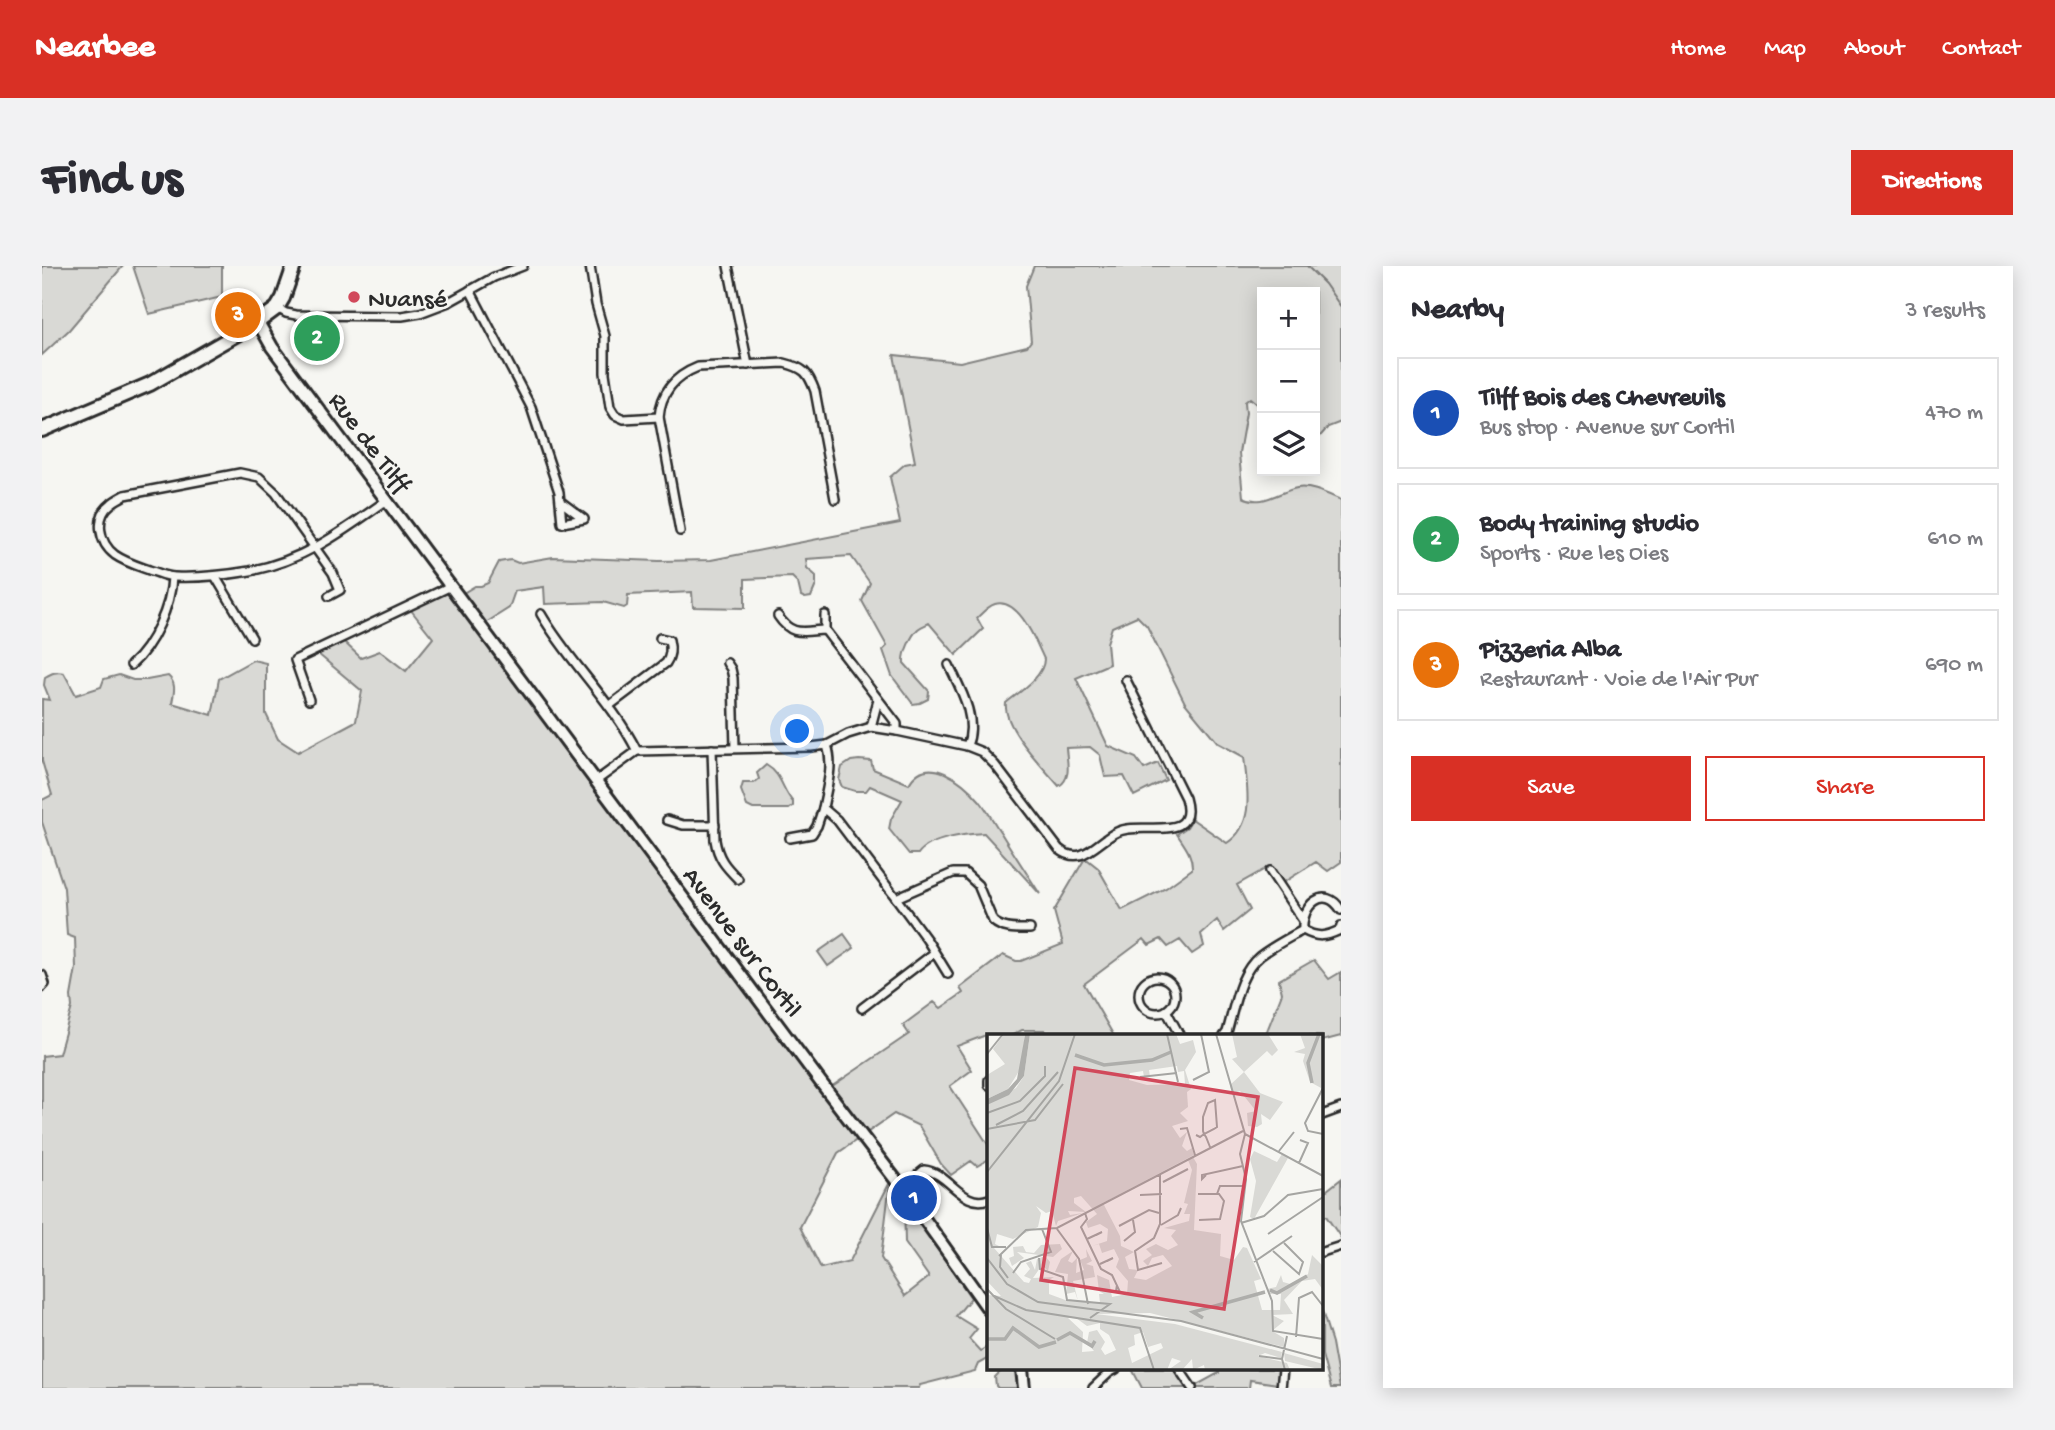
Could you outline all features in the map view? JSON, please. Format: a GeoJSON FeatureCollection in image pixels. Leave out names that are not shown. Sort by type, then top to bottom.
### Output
{"type":"FeatureCollection","features":[{"type":"Feature","properties":{"kind":"main road"},"geometry":{"type":"LineString","coordinates":[[42,430],[150,384],[258,322],[277,308],[288,289],[294,266]]}},
{"type":"Feature","properties":{"kind":"main road","name":"Rue de Tilff"},"geometry":{"type":"LineString","coordinates":[[258,322],[272,347],[461,600]]}},
{"type":"Feature","properties":{"kind":"main road","name":"Avenue sur Cortil"},"geometry":{"type":"LineString","coordinates":[[461,600],[902,1188],[987,1307]]}},
{"type":"Feature","properties":{"kind":"main road"},"geometry":{"type":"LineString","coordinates":[[1022,1370],[1024,1388]]}},
{"type":"Feature","properties":{"kind":"street"},"geometry":{"type":"LineString","coordinates":[[277,308],[296,315],[402,316],[430,310],[494,277],[523,266]]}},
{"type":"Feature","properties":{"kind":"street"},"geometry":{"type":"LineString","coordinates":[[590,266],[605,336],[605,373],[610,407],[615,415],[624,419],[659,417]]}},
{"type":"Feature","properties":{"kind":"street"},"geometry":{"type":"LineString","coordinates":[[728,266],[748,365]]}},
{"type":"Feature","properties":{"kind":"street"},"geometry":{"type":"LineString","coordinates":[[470,290],[531,407],[560,501]]}},
{"type":"Feature","properties":{"kind":"street"},"geometry":{"type":"LineString","coordinates":[[680,531],[659,417],[660,407],[671,383],[685,372],[698,367],[785,363],[797,366],[808,374],[815,391],[835,499]]}},
{"type":"Feature","properties":{"kind":"street"},"geometry":{"type":"LineString","coordinates":[[329,596],[340,590],[333,573],[316,548],[276,494],[259,477],[240,473],[125,495],[106,509],[101,524],[102,540],[113,554],[172,577],[215,576],[274,565],[316,548],[387,500]]}},
{"type":"Feature","properties":{"kind":"street"},"geometry":{"type":"LineString","coordinates":[[215,576],[252,638]]}},
{"type":"Feature","properties":{"kind":"street"},"geometry":{"type":"LineString","coordinates":[[131,665],[143,655],[165,611],[172,594],[172,577]]}},
{"type":"Feature","properties":{"kind":"street"},"geometry":{"type":"LineString","coordinates":[[309,700],[295,660],[450,586]]}},
{"type":"Feature","properties":{"kind":"street"},"geometry":{"type":"LineString","coordinates":[[541,614],[609,706],[637,751]]}},
{"type":"Feature","properties":{"kind":"street"},"geometry":{"type":"LineString","coordinates":[[825,615],[825,630],[897,724],[897,731]]}},
{"type":"Feature","properties":{"kind":"street"},"geometry":{"type":"LineString","coordinates":[[778,616],[786,628],[794,631],[825,630]]}},
{"type":"Feature","properties":{"kind":"street"},"geometry":{"type":"LineString","coordinates":[[609,706],[666,663],[669,659],[669,640],[660,638]]}},
{"type":"Feature","properties":{"kind":"street"},"geometry":{"type":"LineString","coordinates":[[727,663],[733,678],[735,748]]}},
{"type":"Feature","properties":{"kind":"street"},"geometry":{"type":"LineString","coordinates":[[949,665],[971,719],[972,734],[967,746]]}},
{"type":"Feature","properties":{"kind":"street"},"geometry":{"type":"LineString","coordinates":[[596,781],[637,751],[827,745],[848,734],[871,727],[967,746],[982,752],[1059,849],[1064,854],[1073,856],[1084,854],[1117,832],[1131,828],[1170,829],[1188,816],[1185,797],[1126,680]]}},
{"type":"Feature","properties":{"kind":"street"},"geometry":{"type":"LineString","coordinates":[[871,727],[878,700]]}},
{"type":"Feature","properties":{"kind":"street"},"geometry":{"type":"LineString","coordinates":[[790,838],[812,834],[817,826],[831,767],[831,755],[827,745]]}},
{"type":"Feature","properties":{"kind":"street"},"geometry":{"type":"LineString","coordinates":[[712,749],[717,853],[722,863],[738,879]]}},
{"type":"Feature","properties":{"kind":"street"},"geometry":{"type":"LineString","coordinates":[[822,808],[836,820],[896,898],[948,974]]}},
{"type":"Feature","properties":{"kind":"street"},"geometry":{"type":"LineString","coordinates":[[667,820],[683,825],[715,825]]}},
{"type":"Feature","properties":{"kind":"street"},"geometry":{"type":"LineString","coordinates":[[1270,871],[1302,919],[1303,929]]}},
{"type":"Feature","properties":{"kind":"street"},"geometry":{"type":"LineString","coordinates":[[896,898],[953,873],[965,873],[978,885],[993,920],[998,925],[1010,929],[1030,929]]}},
{"type":"Feature","properties":{"kind":"street"},"geometry":{"type":"LineString","coordinates":[[1302,919],[1315,900],[1327,898],[1336,902],[1341,910]]}},
{"type":"Feature","properties":{"kind":"street"},"geometry":{"type":"LineString","coordinates":[[1303,929],[1313,935],[1326,937],[1340,930],[1341,926]]}},
{"type":"Feature","properties":{"kind":"street"},"geometry":{"type":"LineString","coordinates":[[1226,1034],[1247,970],[1260,956],[1303,929]]}},
{"type":"Feature","properties":{"kind":"street"},"geometry":{"type":"LineString","coordinates":[[862,1008],[934,953]]}},
{"type":"Feature","properties":{"kind":"street"},"geometry":{"type":"LineString","coordinates":[[42,975],[45,984],[42,987]]}},
{"type":"Feature","properties":{"kind":"street"},"geometry":{"type":"LineString","coordinates":[[1158,977],[1166,979],[1174,988],[1173,1004],[1167,1012],[1152,1013],[1144,1009],[1138,996],[1145,981],[1158,977]]}},
{"type":"Feature","properties":{"kind":"street"},"geometry":{"type":"LineString","coordinates":[[1167,1012],[1179,1034]]}},
{"type":"Feature","properties":{"kind":"street"},"geometry":{"type":"LineString","coordinates":[[1324,1114],[1341,1108]]}},
{"type":"Feature","properties":{"kind":"street"},"geometry":{"type":"LineString","coordinates":[[902,1188],[924,1170],[934,1171],[963,1195],[976,1201],[987,1199]]}},
{"type":"Feature","properties":{"kind":"street"},"geometry":{"type":"LineString","coordinates":[[1324,1251],[1341,1247]]}},
{"type":"Feature","properties":{"kind":"street"},"geometry":{"type":"LineString","coordinates":[[1093,1388],[1103,1385],[1109,1373],[1114,1370]]}},
{"type":"Feature","properties":{"kind":"street"},"geometry":{"type":"LineString","coordinates":[[1181,1370],[1192,1388]]}},
{"type":"Feature","properties":{"kind":"street"},"geometry":{"type":"LineString","coordinates":[[1281,1388],[1283,1370]]}},
{"type":"Feature","properties":{"kind":"shaded area"},"geometry":{"type":"Polygon","coordinates":[[[42,266],[123,266],[69,330],[42,355],[42,266]]]}},
{"type":"Feature","properties":{"kind":"shaded area"},"geometry":{"type":"Polygon","coordinates":[[[133,266],[222,266],[222,297],[149,314],[133,266]]]}},
{"type":"Feature","properties":{"kind":"shaded area"},"geometry":{"type":"Polygon","coordinates":[[[1034,266],[1341,266],[1341,422],[1328,427],[1320,436],[1320,287],[1257,287],[1257,404],[1250,398],[1245,402],[1246,413],[1239,453],[1243,497],[1263,500],[1302,487],[1341,500],[1341,862],[1328,871],[1316,862],[1281,884],[1267,868],[1237,885],[1250,910],[1224,931],[1217,920],[1201,934],[1204,946],[1192,954],[1180,940],[1168,947],[1161,939],[1149,945],[1144,939],[1084,984],[1113,1034],[1047,1034],[1045,1030],[1022,1030],[1015,1034],[987,1034],[957,1046],[972,1070],[950,1086],[987,1143],[987,1160],[977,1166],[971,1161],[951,1175],[941,1164],[919,1126],[894,1114],[838,1153],[800,1227],[821,1268],[850,1261],[890,1182],[881,1258],[905,1296],[929,1277],[905,1243],[904,1200],[971,1298],[956,1316],[977,1329],[969,1339],[980,1351],[987,1347],[987,1359],[978,1364],[975,1371],[920,1385],[919,1388],[42,1388],[42,1056],[59,1054],[72,1007],[71,996],[76,968],[75,938],[67,935],[64,888],[42,822],[42,800],[52,795],[42,761],[42,699],[50,700],[44,685],[45,677],[50,674],[64,673],[76,695],[101,687],[104,679],[119,675],[133,680],[168,676],[174,685],[172,703],[212,715],[219,679],[253,660],[266,663],[266,714],[278,739],[298,752],[356,721],[362,691],[318,654],[342,640],[361,658],[380,651],[406,671],[433,638],[410,609],[449,591],[822,1093],[909,1034],[903,1025],[934,1002],[941,1008],[963,993],[960,988],[1003,955],[1021,961],[1063,944],[1054,911],[1084,860],[1098,868],[1122,910],[1166,888],[1192,869],[1190,855],[1177,834],[1187,827],[1192,819],[1227,843],[1236,835],[1242,826],[1248,804],[1244,757],[1218,743],[1185,703],[1147,626],[1137,616],[1112,627],[1107,643],[1109,664],[1076,678],[1108,746],[1136,758],[1144,769],[1158,763],[1166,780],[1134,796],[1124,776],[1105,777],[1100,755],[1090,747],[1066,748],[1067,774],[1059,786],[1017,735],[1007,713],[1006,703],[1035,678],[1044,659],[1026,622],[1012,607],[995,604],[985,610],[977,618],[983,629],[956,655],[929,623],[918,629],[908,645],[904,663],[929,691],[928,699],[913,704],[892,676],[883,650],[887,646],[862,601],[870,583],[851,556],[806,559],[807,568],[816,576],[811,597],[801,596],[798,583],[792,577],[745,579],[745,608],[693,607],[692,592],[628,595],[627,606],[624,608],[603,602],[545,604],[544,587],[515,591],[509,608],[484,624],[460,595],[475,586],[488,583],[499,562],[511,560],[518,563],[553,557],[711,560],[900,523],[890,477],[905,464],[915,462],[894,355],[960,362],[1027,346],[1031,341],[1026,286],[1034,266]]]}},
{"type":"Feature","properties":{"kind":"shaded area"},"geometry":{"type":"Polygon","coordinates":[[[851,761],[871,761],[873,769],[909,784],[925,770],[935,770],[955,778],[983,805],[1040,894],[984,833],[948,838],[930,844],[918,854],[909,854],[889,829],[891,819],[902,800],[870,786],[866,791],[842,787],[839,780],[842,767],[851,761]]]}},
{"type":"Feature","properties":{"kind":"shaded area"},"geometry":{"type":"Polygon","coordinates":[[[766,765],[779,777],[793,802],[789,809],[753,809],[747,806],[741,790],[743,783],[754,783],[759,779],[757,773],[766,765]]]}},
{"type":"Feature","properties":{"kind":"shaded area"},"geometry":{"type":"Polygon","coordinates":[[[844,934],[854,948],[828,966],[818,952],[844,934]]]}},
{"type":"Feature","properties":{"kind":"shaded area"},"geometry":{"type":"Polygon","coordinates":[[[1314,960],[1329,979],[1341,972],[1341,1036],[1324,1040],[1324,1034],[1266,1034],[1282,993],[1279,980],[1314,960]]]}},
{"type":"Feature","properties":{"kind":"shaded area"},"geometry":{"type":"Polygon","coordinates":[[[1341,1179],[1341,1238],[1324,1216],[1324,1192],[1341,1179]]]}},
{"type":"Feature","properties":{"kind":"shaded area"},"geometry":{"type":"Polygon","coordinates":[[[1324,1317],[1332,1343],[1340,1388],[1331,1388],[1324,1362],[1324,1317]]]}},
{"type":"Feature","properties":{"kind":"shaded area"},"geometry":{"type":"Polygon","coordinates":[[[1002,1370],[1018,1370],[1020,1388],[998,1388],[995,1377],[1002,1370]]]}},
{"type":"Feature","properties":{"kind":"shaded area"},"geometry":{"type":"Polygon","coordinates":[[[1133,1370],[1182,1370],[1177,1373],[1187,1388],[1142,1388],[1133,1370]]]}},
{"type":"Feature","properties":{"kind":"shaded area"},"geometry":{"type":"Polygon","coordinates":[[[1219,1370],[1280,1370],[1278,1384],[1250,1380],[1249,1388],[1195,1386],[1219,1373],[1219,1370]]]}},
{"type":"Feature","properties":{"kind":"waterway"},"geometry":{"type":"LineString","coordinates":[[1307,266],[1325,284],[1341,307]]}},
{"type":"Feature","properties":{"kind":"place","name":"Nuansé"},"geometry":{"type":"Point","coordinates":[354,297]}},
{"type":"Feature","properties":{"kind":"place","name":"Pizzeria Alba"},"geometry":{"type":"Point","coordinates":[238,315]}},
{"type":"Feature","properties":{"kind":"place","name":"Body training studio"},"geometry":{"type":"Point","coordinates":[317,338]}},
{"type":"Feature","properties":{"kind":"place","name":"Tilff Bois des Chevreuils"},"geometry":{"type":"Point","coordinates":[914,1198]}}]}
